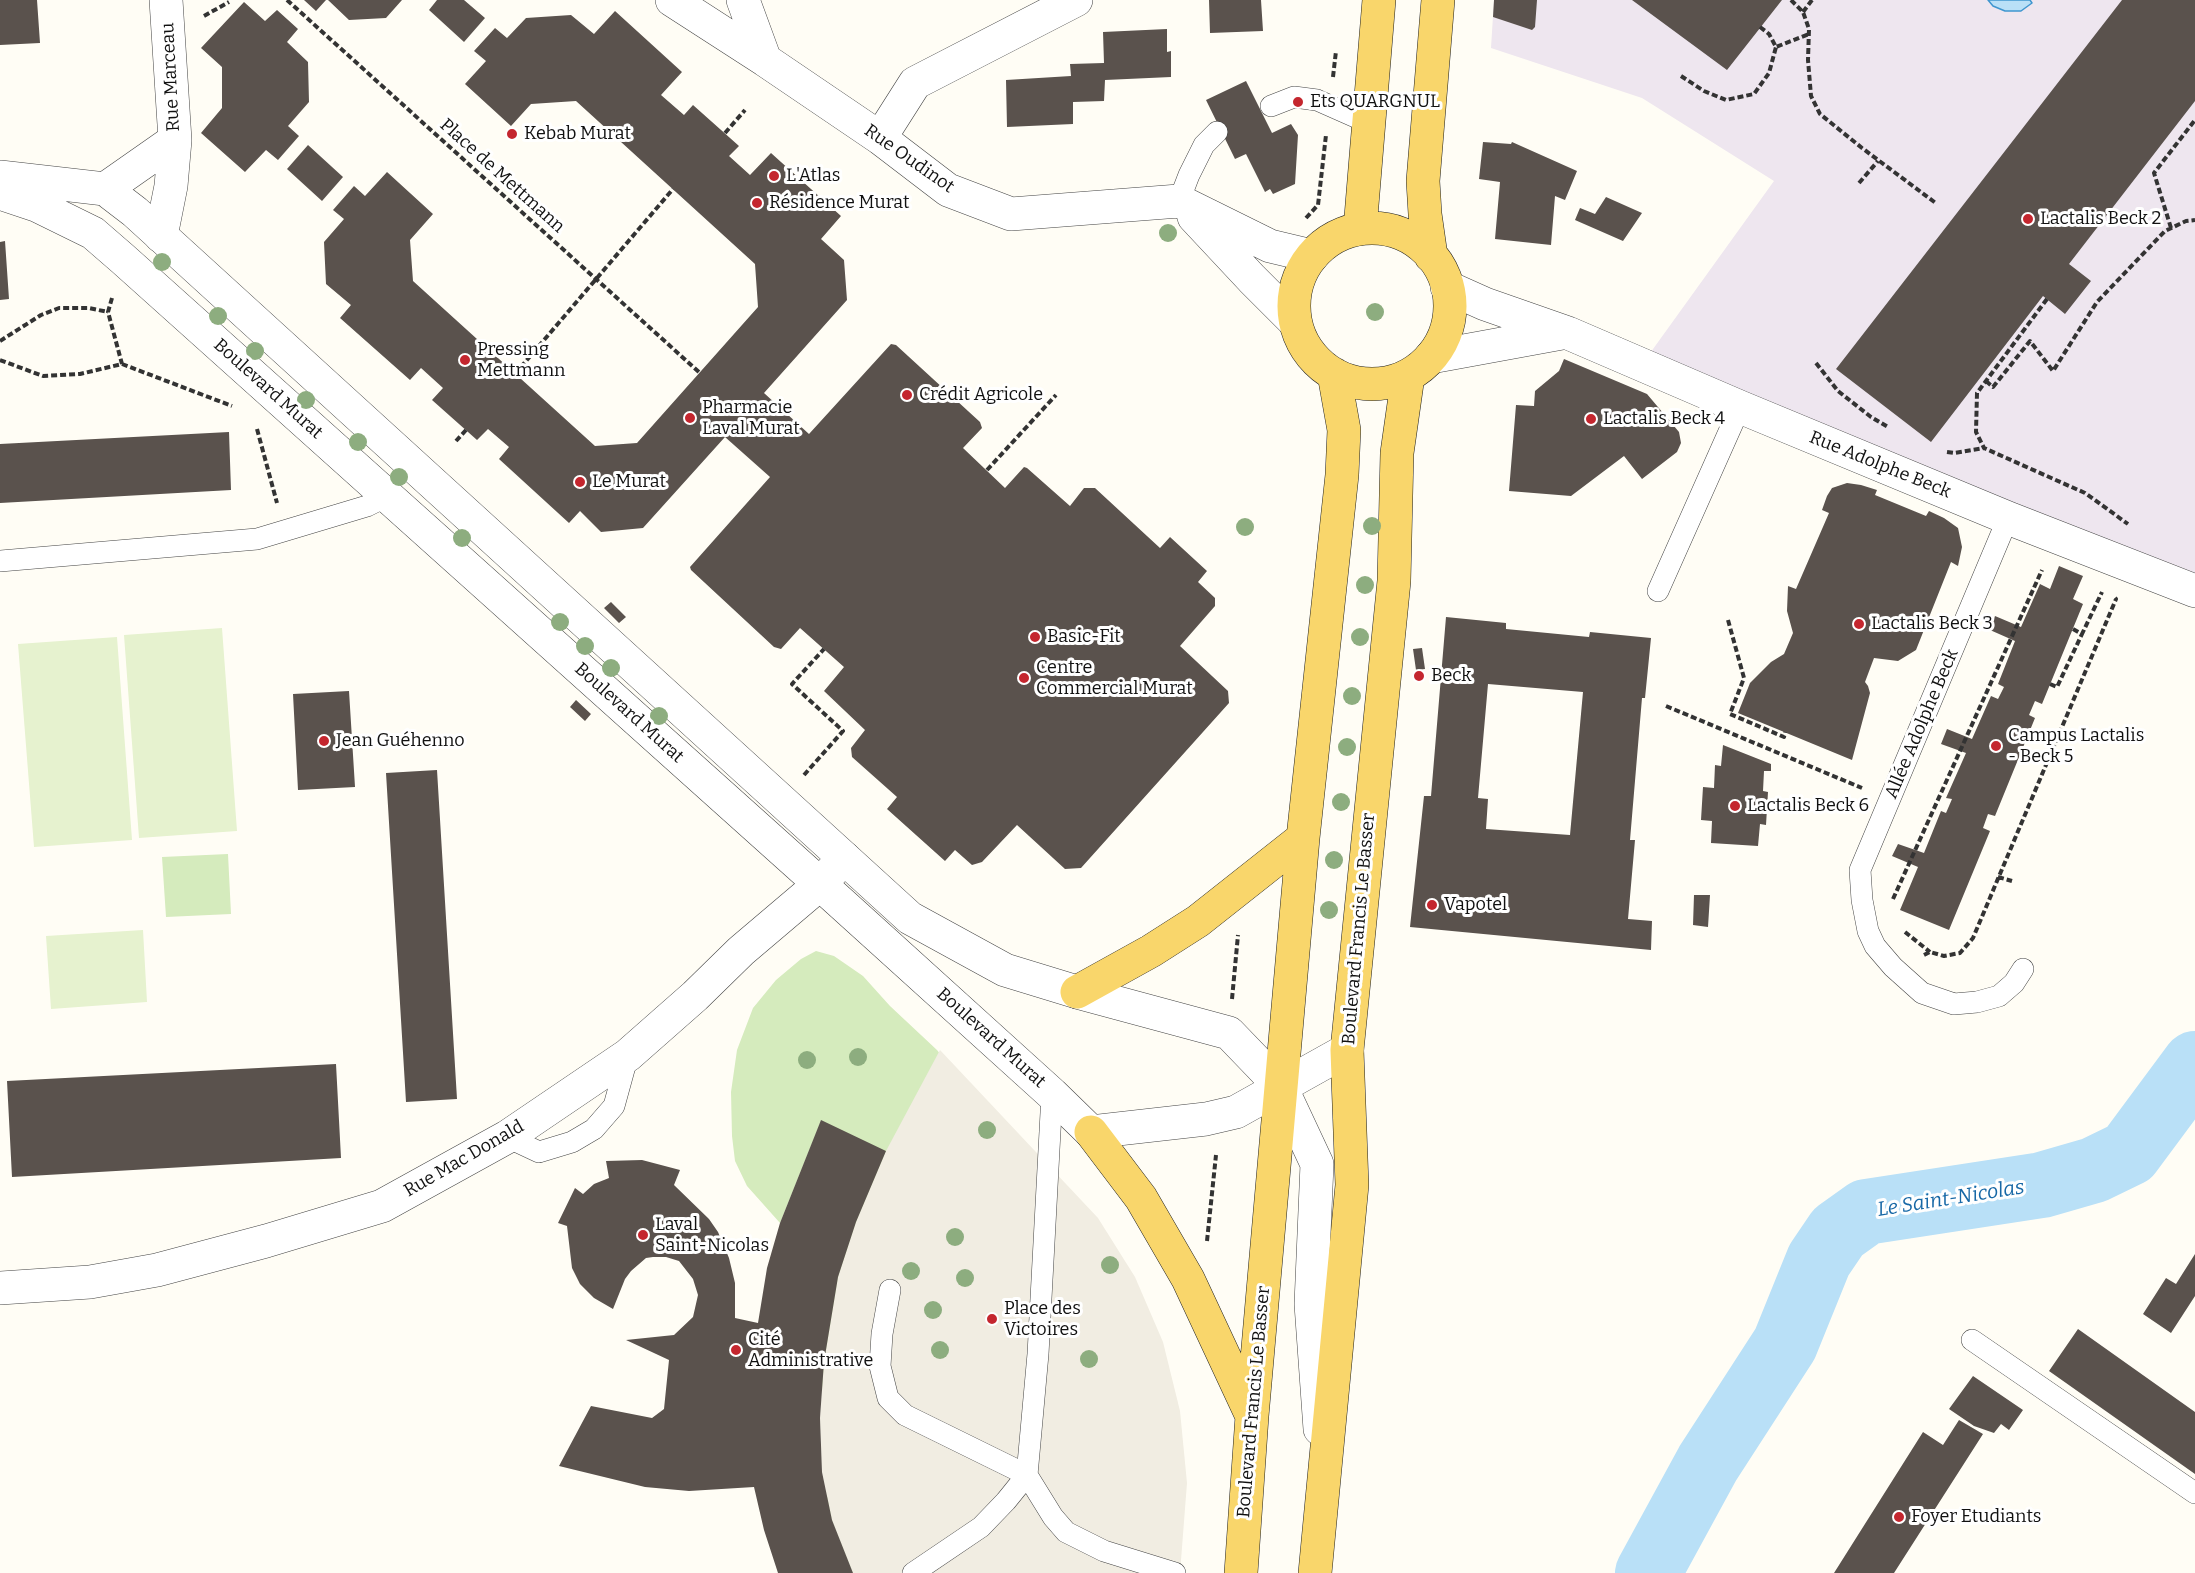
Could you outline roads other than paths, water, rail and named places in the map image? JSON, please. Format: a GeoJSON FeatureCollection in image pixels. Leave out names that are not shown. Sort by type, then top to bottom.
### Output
{"type":"FeatureCollection","features":[{"type":"Feature","properties":{"kind":"main road"},"geometry":{"type":"LineString","coordinates":[[1360,229],[1379,0]]}},
{"type":"Feature","properties":{"kind":"main road"},"geometry":{"type":"LineString","coordinates":[[1431,256],[1423,181],[1438,0]]}},
{"type":"Feature","properties":{"kind":"main road"},"geometry":{"type":"LineString","coordinates":[[1360,229],[1384,229],[1407,237],[1431,256],[1440,268],[1450,306],[1448,324],[1442,341],[1420,366],[1394,381],[1379,384],[1356,383],[1334,374],[1316,361],[1303,343],[1295,322],[1294,298],[1300,275],[1312,256],[1326,243],[1342,234],[1360,229]]}},
{"type":"Feature","properties":{"kind":"main road","name":"Boulevard Francis Le Basser"},"geometry":{"type":"LineString","coordinates":[[1315,1573],[1352,1185],[1347,1050],[1394,581],[1397,453],[1420,366]]}},
{"type":"Feature","properties":{"kind":"main road","name":"Boulevard Francis Le Basser"},"geometry":{"type":"LineString","coordinates":[[1241,1573],[1252,1416],[1303,838],[1342,475],[1344,430],[1334,374]]}},
{"type":"Feature","properties":{"kind":"main road"},"geometry":{"type":"LineString","coordinates":[[1077,992],[1198,921],[1303,838]]}},
{"type":"Feature","properties":{"kind":"main road"},"geometry":{"type":"LineString","coordinates":[[1091,1132],[1141,1198],[1188,1280],[1252,1416]]}},
{"type":"Feature","properties":{"kind":"street","name":"Rue Marceau"},"geometry":{"type":"LineString","coordinates":[[105,189],[175,140],[166,0]]}},
{"type":"Feature","properties":{"kind":"street","name":"Rue Oudinot"},"geometry":{"type":"LineString","coordinates":[[672,0],[880,138],[948,190],[1011,214],[1179,201]]}},
{"type":"Feature","properties":{"kind":"street"},"geometry":{"type":"LineString","coordinates":[[743,0],[765,60]]}},
{"type":"Feature","properties":{"kind":"street"},"geometry":{"type":"LineString","coordinates":[[880,138],[915,83],[1076,0]]}},
{"type":"Feature","properties":{"kind":"street"},"geometry":{"type":"LineString","coordinates":[[161,236],[171,186],[175,140]]}},
{"type":"Feature","properties":{"kind":"street"},"geometry":{"type":"LineString","coordinates":[[0,177],[105,189]]}},
{"type":"Feature","properties":{"kind":"street","name":"Boulevard Murat"},"geometry":{"type":"LineString","coordinates":[[105,189],[161,236],[910,918],[1005,970],[1229,1033],[1281,1087]]}},
{"type":"Feature","properties":{"kind":"street","name":"Boulevard Murat"},"geometry":{"type":"LineString","coordinates":[[0,193],[36,205],[93,233],[820,884],[1091,1132]]}},
{"type":"Feature","properties":{"kind":"street"},"geometry":{"type":"LineString","coordinates":[[1179,201],[1270,246],[1312,256]]}},
{"type":"Feature","properties":{"kind":"street"},"geometry":{"type":"LineString","coordinates":[[1179,201],[1295,322]]}},
{"type":"Feature","properties":{"kind":"street","name":"Rue Adolphe Beck"},"geometry":{"type":"LineString","coordinates":[[1447,288],[1568,333],[2008,518],[2195,591]]}},
{"type":"Feature","properties":{"kind":"street"},"geometry":{"type":"LineString","coordinates":[[1420,366],[1568,333]]}},
{"type":"Feature","properties":{"kind":"street","name":"Rue Mac Donald"},"geometry":{"type":"LineString","coordinates":[[0,1288],[101,1280],[157,1270],[266,1242],[382,1206],[507,1137],[628,1055],[695,996],[741,951],[820,884],[844,858]]}},
{"type":"Feature","properties":{"kind":"street"},"geometry":{"type":"LineString","coordinates":[[1091,1132],[1219,1117],[1236,1112],[1347,1050]]}},
{"type":"Feature","properties":{"kind":"street","name":"Boulevard Francis Le Basser"},"geometry":{"type":"LineString","coordinates":[[1281,1087],[1317,1164],[1311,1304],[1323,1482]]}},
{"type":"Feature","properties":{"kind":"lane"},"geometry":{"type":"LineString","coordinates":[[1271,106],[1294,97],[1317,100],[1369,123]]}},
{"type":"Feature","properties":{"kind":"lane"},"geometry":{"type":"LineString","coordinates":[[1179,201],[1204,145],[1217,132]]}},
{"type":"Feature","properties":{"kind":"lane"},"geometry":{"type":"LineString","coordinates":[[1658,591],[1740,407]]}},
{"type":"Feature","properties":{"kind":"lane"},"geometry":{"type":"LineString","coordinates":[[0,561],[257,539],[367,506],[387,496]]}},
{"type":"Feature","properties":{"kind":"lane","name":"Allée Adolphe Beck"},"geometry":{"type":"LineString","coordinates":[[2008,518],[1860,870],[1862,900],[1868,931],[1875,946],[1899,973],[1922,993],[1954,1004],[1977,1002],[1999,996],[2014,983],[2023,969]]}},
{"type":"Feature","properties":{"kind":"lane"},"geometry":{"type":"LineString","coordinates":[[913,1573],[981,1527],[1027,1475],[1038,1354],[1052,1094]]}},
{"type":"Feature","properties":{"kind":"lane"},"geometry":{"type":"LineString","coordinates":[[890,1290],[882,1334],[880,1366],[888,1398],[905,1415],[1027,1475],[1053,1517],[1066,1532],[1104,1551],[1175,1573]]}},
{"type":"Feature","properties":{"kind":"lane"},"geometry":{"type":"LineString","coordinates":[[1972,1340],[2195,1493]]}},
{"type":"Feature","properties":{"kind":"water"},"geometry":{"type":"Polygon","coordinates":[[[1988,0],[2030,0],[2032,3],[2021,11],[2005,11],[1993,6],[1988,0]]]}},
{"type":"Feature","properties":{"kind":"waterway","name":"Le Saint-Nicolas"},"geometry":{"type":"LineString","coordinates":[[1648,1573],[1708,1463],[1785,1344],[1819,1260],[1838,1232],[1866,1212],[2042,1185],[2094,1170],[2129,1153],[2195,1064]]}},
{"type":"Feature","properties":{"kind":"place","name":"Ets QUARGNUL"},"geometry":{"type":"Point","coordinates":[1298,102]}},
{"type":"Feature","properties":{"kind":"place","name":"Kebab Murat"},"geometry":{"type":"Point","coordinates":[512,134]}},
{"type":"Feature","properties":{"kind":"place","name":"L'Atlas"},"geometry":{"type":"Point","coordinates":[774,176]}},
{"type":"Feature","properties":{"kind":"place","name":"Résidence Murat"},"geometry":{"type":"Point","coordinates":[757,203]}},
{"type":"Feature","properties":{"kind":"place","name":"Lactalis Beck 2"},"geometry":{"type":"Point","coordinates":[2028,219]}},
{"type":"Feature","properties":{"kind":"place","name":"Pressing Mettmann"},"geometry":{"type":"Point","coordinates":[465,360]}},
{"type":"Feature","properties":{"kind":"place","name":"Crédit Agricole"},"geometry":{"type":"Point","coordinates":[907,395]}},
{"type":"Feature","properties":{"kind":"place","name":"Pharmacie Laval Murat"},"geometry":{"type":"Point","coordinates":[690,418]}},
{"type":"Feature","properties":{"kind":"place","name":"Lactalis Beck 4"},"geometry":{"type":"Point","coordinates":[1591,419]}},
{"type":"Feature","properties":{"kind":"place","name":"Le Murat"},"geometry":{"type":"Point","coordinates":[580,482]}},
{"type":"Feature","properties":{"kind":"place","name":"Lactalis Beck 3"},"geometry":{"type":"Point","coordinates":[1859,624]}},
{"type":"Feature","properties":{"kind":"place","name":"Basic-Fit"},"geometry":{"type":"Point","coordinates":[1035,637]}},
{"type":"Feature","properties":{"kind":"place","name":"Beck"},"geometry":{"type":"Point","coordinates":[1419,676]}},
{"type":"Feature","properties":{"kind":"place","name":"Centre Commercial Murat"},"geometry":{"type":"Point","coordinates":[1024,678]}},
{"type":"Feature","properties":{"kind":"place","name":"Jean Guéhenno"},"geometry":{"type":"Point","coordinates":[324,741]}},
{"type":"Feature","properties":{"kind":"place","name":"Campus Lactalis - Beck 5"},"geometry":{"type":"Point","coordinates":[1996,746]}},
{"type":"Feature","properties":{"kind":"place","name":"Lactalis Beck 6"},"geometry":{"type":"Point","coordinates":[1735,806]}},
{"type":"Feature","properties":{"kind":"place","name":"Vapotel"},"geometry":{"type":"Point","coordinates":[1432,905]}},
{"type":"Feature","properties":{"kind":"place","name":"Laval Saint-Nicolas"},"geometry":{"type":"Point","coordinates":[643,1235]}},
{"type":"Feature","properties":{"kind":"place","name":"Place des Victoires"},"geometry":{"type":"Point","coordinates":[992,1319]}},
{"type":"Feature","properties":{"kind":"place","name":"Cité Administrative"},"geometry":{"type":"Point","coordinates":[736,1350]}},
{"type":"Feature","properties":{"kind":"place","name":"Foyer Etudiants"},"geometry":{"type":"Point","coordinates":[1899,1517]}}]}
